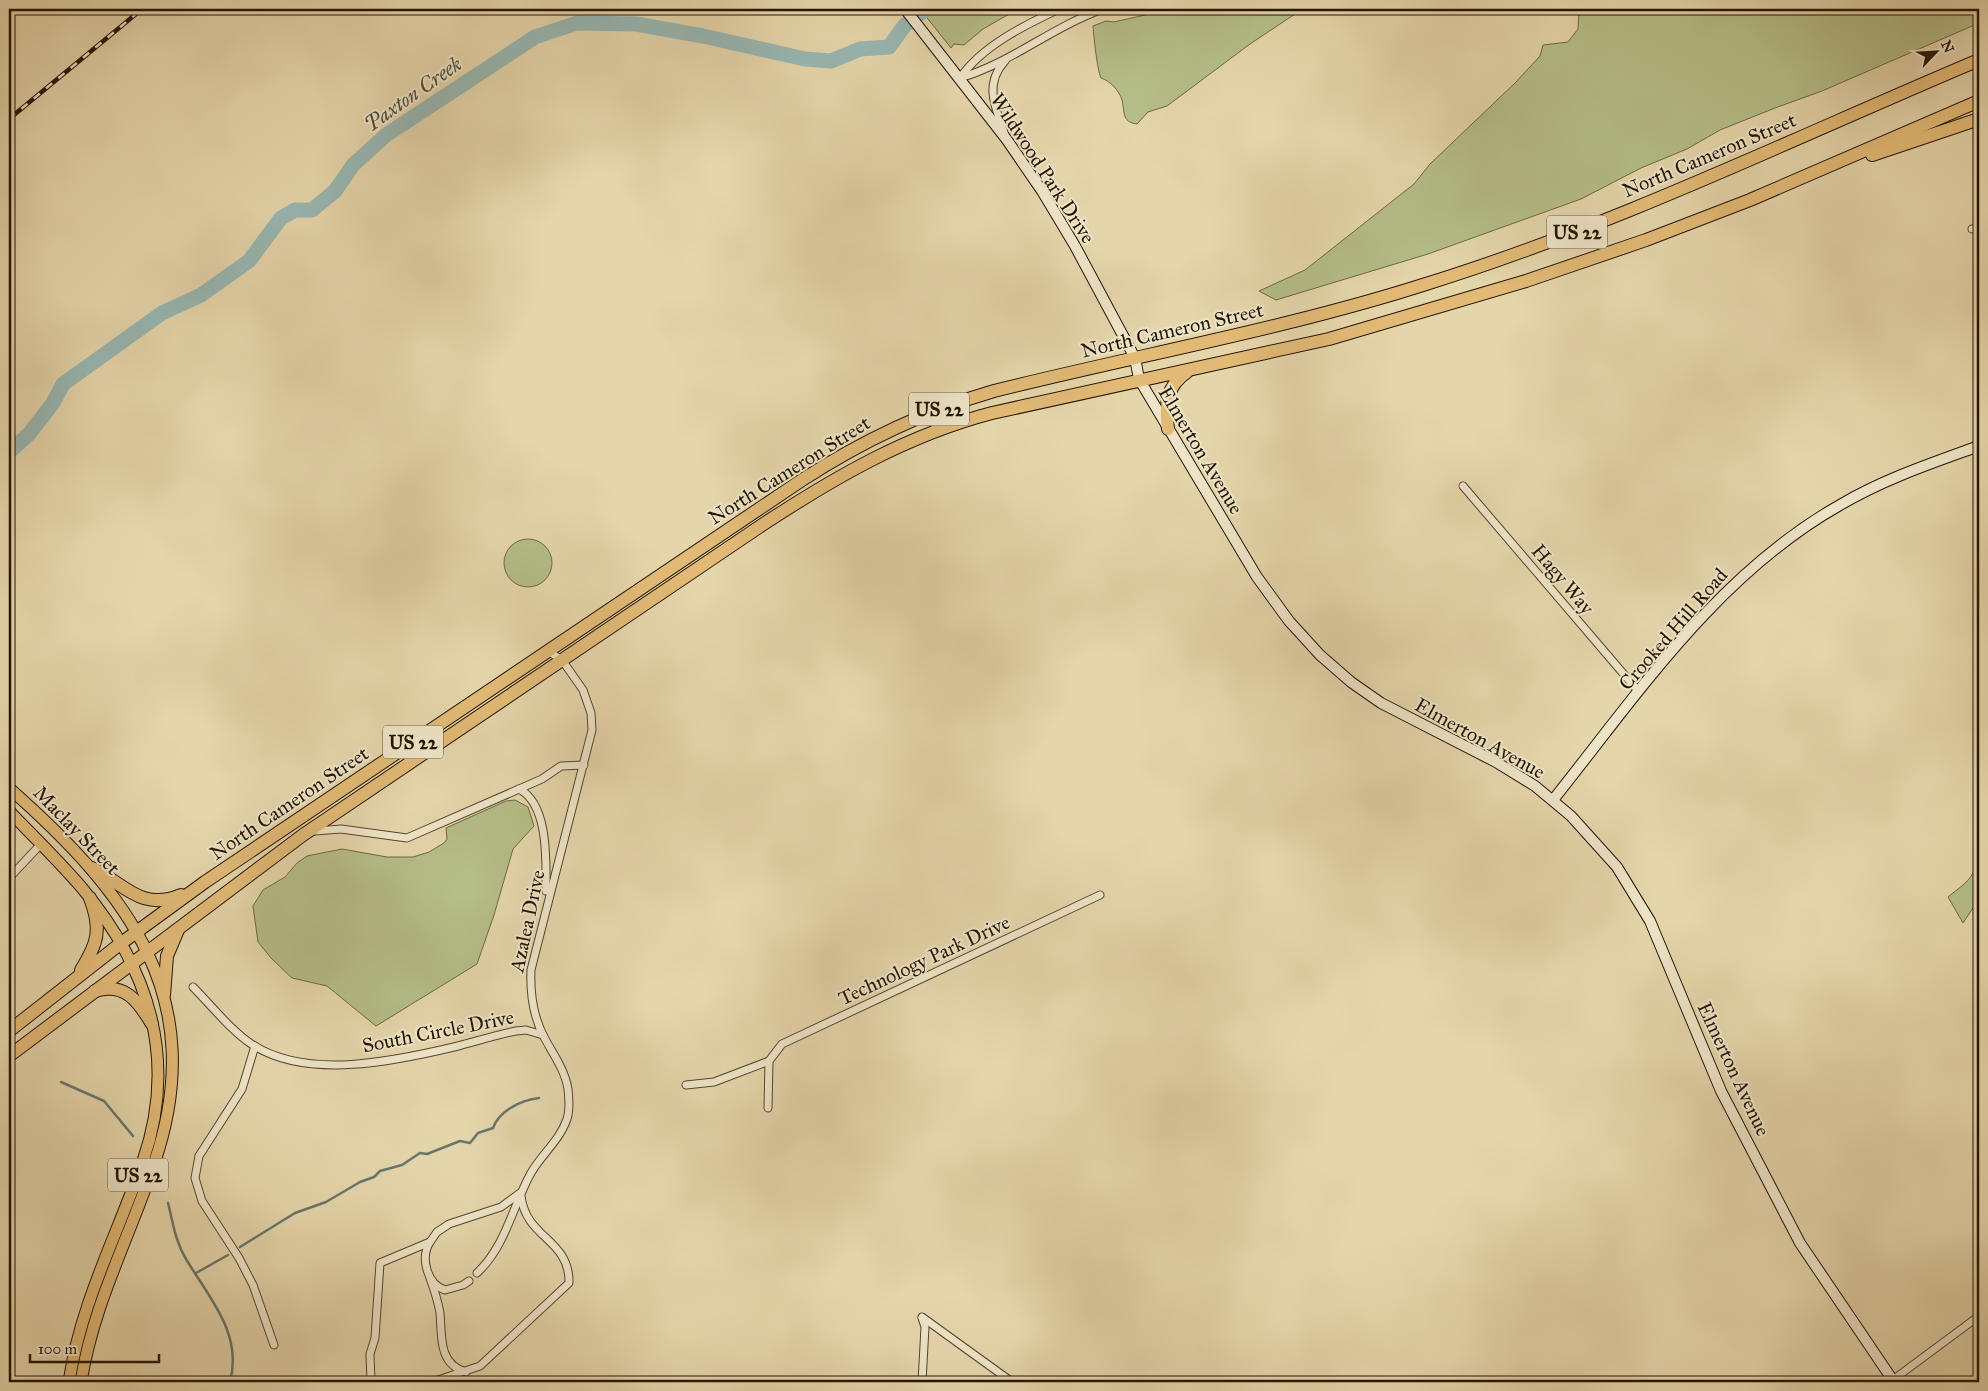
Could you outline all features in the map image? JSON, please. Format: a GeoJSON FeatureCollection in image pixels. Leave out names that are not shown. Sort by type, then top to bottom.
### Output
{"type":"FeatureCollection","features":[{"type":"Feature","properties":{"kind":"highway","name":"North Cameron Street"},"geometry":{"type":"LineString","coordinates":[[9,1031],[78,976],[190,892],[802,480],[885,432],[972,397],[1341,309],[1515,255],[1603,221],[1979,60]]}},
{"type":"Feature","properties":{"kind":"highway","name":"US 22"},"geometry":{"type":"LineString","coordinates":[[1794,182],[1979,101]]}},
{"type":"Feature","properties":{"kind":"highway"},"geometry":{"type":"LineString","coordinates":[[1794,182],[1979,119]]}},
{"type":"Feature","properties":{"kind":"highway","name":"North Cameron Street"},"geometry":{"type":"LineString","coordinates":[[9,1056],[180,925],[303,836],[806,496],[878,455],[967,420],[1139,379],[1189,371],[1338,337],[1526,280],[1655,236],[1794,182]]}},
{"type":"Feature","properties":{"kind":"highway"},"geometry":{"type":"LineString","coordinates":[[1168,428],[1166,408],[1169,392],[1177,380],[1189,371]]}},
{"type":"Feature","properties":{"kind":"highway"},"geometry":{"type":"LineString","coordinates":[[92,868],[129,893],[143,898],[166,899],[190,892]]}},
{"type":"Feature","properties":{"kind":"highway"},"geometry":{"type":"LineString","coordinates":[[78,976],[92,951],[98,934],[97,916],[90,898]]}},
{"type":"Feature","properties":{"kind":"highway","name":"US 22"},"geometry":{"type":"LineString","coordinates":[[164,995],[167,956],[180,925]]}},
{"type":"Feature","properties":{"kind":"highway"},"geometry":{"type":"LineString","coordinates":[[93,992],[107,988],[124,991],[139,1003],[152,1024]]}},
{"type":"Feature","properties":{"kind":"main road","name":"Wildwood Park Drive"},"geometry":{"type":"LineString","coordinates":[[906,9],[1007,140],[1070,239],[1135,358]]}},
{"type":"Feature","properties":{"kind":"main road","name":"Elmerton Avenue"},"geometry":{"type":"LineString","coordinates":[[1135,358],[1139,379],[1257,577],[1289,621],[1320,655],[1351,682],[1381,703],[1503,766],[1553,800],[1604,850],[1641,903],[1658,937],[1721,1091],[1773,1191],[1810,1259],[1892,1382]]}},
{"type":"Feature","properties":{"kind":"main road","name":"Crooked Hill Road"},"geometry":{"type":"LineString","coordinates":[[1553,800],[1702,615],[1751,568],[1782,543],[1840,504],[1923,466],[1979,446]]}},
{"type":"Feature","properties":{"kind":"main road","name":"Maclay Street"},"geometry":{"type":"LineString","coordinates":[[9,788],[58,832],[92,868],[114,897],[146,951],[164,995]]}},
{"type":"Feature","properties":{"kind":"main road","name":"Maclay Street"},"geometry":{"type":"LineString","coordinates":[[9,811],[90,898],[120,944]]}},
{"type":"Feature","properties":{"kind":"main road","name":"US 22"},"geometry":{"type":"LineString","coordinates":[[70,1382],[84,1314],[143,1161],[155,1117],[159,1074],[152,1024],[130,963],[120,944]]}},
{"type":"Feature","properties":{"kind":"main road","name":"US 22"},"geometry":{"type":"LineString","coordinates":[[81,1382],[95,1317],[154,1165],[166,1119],[172,1090],[173,1060],[171,1027],[164,995]]}},
{"type":"Feature","properties":{"kind":"street"},"geometry":{"type":"LineString","coordinates":[[960,78],[969,64],[997,44],[1059,9]]}},
{"type":"Feature","properties":{"kind":"street"},"geometry":{"type":"LineString","coordinates":[[960,78],[977,73],[1007,58],[1057,28],[1103,9]]}},
{"type":"Feature","properties":{"kind":"street"},"geometry":{"type":"LineString","coordinates":[[1007,58],[996,72],[992,91],[1007,140]]}},
{"type":"Feature","properties":{"kind":"street","name":"Hagy Way"},"geometry":{"type":"LineString","coordinates":[[1464,486],[1639,692]]}},
{"type":"Feature","properties":{"kind":"street"},"geometry":{"type":"LineString","coordinates":[[559,644],[562,660]]}},
{"type":"Feature","properties":{"kind":"street","name":"Azalea Drive"},"geometry":{"type":"LineString","coordinates":[[477,1274],[491,1259],[498,1247],[516,1210],[521,1193],[537,1163],[563,1128],[568,1116],[569,1099],[566,1079],[543,1035],[533,1007],[530,983],[532,960],[546,902],[592,730],[591,713],[583,690],[562,660],[548,651]]}},
{"type":"Feature","properties":{"kind":"street"},"geometry":{"type":"LineString","coordinates":[[303,836],[320,830],[341,829],[407,838],[519,789],[568,764],[584,764]]}},
{"type":"Feature","properties":{"kind":"street"},"geometry":{"type":"LineString","coordinates":[[519,789],[531,797],[541,824],[546,855],[546,902]]}},
{"type":"Feature","properties":{"kind":"street"},"geometry":{"type":"LineString","coordinates":[[9,878],[41,844]]}},
{"type":"Feature","properties":{"kind":"street","name":"Technology Park Drive"},"geometry":{"type":"LineString","coordinates":[[686,1085],[714,1082],[768,1061],[782,1044],[1100,895]]}},
{"type":"Feature","properties":{"kind":"street"},"geometry":{"type":"LineString","coordinates":[[193,987],[255,1046],[242,1089],[199,1156],[195,1178],[202,1201],[239,1258],[253,1284],[274,1345]]}},
{"type":"Feature","properties":{"kind":"street","name":"South Circle Drive"},"geometry":{"type":"LineString","coordinates":[[255,1046],[292,1059],[319,1064],[349,1064],[424,1054],[510,1032],[526,1030],[543,1035]]}},
{"type":"Feature","properties":{"kind":"street"},"geometry":{"type":"LineString","coordinates":[[768,1061],[768,1108]]}},
{"type":"Feature","properties":{"kind":"street"},"geometry":{"type":"LineString","coordinates":[[466,1372],[454,1368],[444,1352],[439,1310],[426,1256],[430,1242],[437,1232],[445,1227],[501,1207],[521,1193]]}},
{"type":"Feature","properties":{"kind":"street"},"geometry":{"type":"LineString","coordinates":[[432,1382],[466,1372],[486,1363],[491,1355],[569,1283],[564,1258],[528,1220],[522,1208],[521,1193]]}},
{"type":"Feature","properties":{"kind":"street"},"geometry":{"type":"LineString","coordinates":[[371,1382],[370,1354],[374,1338],[380,1263],[430,1242]]}},
{"type":"Feature","properties":{"kind":"street"},"geometry":{"type":"LineString","coordinates":[[430,1278],[436,1285],[445,1290],[463,1285],[469,1281]]}},
{"type":"Feature","properties":{"kind":"street"},"geometry":{"type":"LineString","coordinates":[[1892,1382],[1979,1316]]}},
{"type":"Feature","properties":{"kind":"street"},"geometry":{"type":"LineString","coordinates":[[922,1382],[925,1327],[922,1317],[1012,1382]]}},
{"type":"Feature","properties":{"kind":"green space"},"geometry":{"type":"Polygon","coordinates":[[[920,9],[1018,9],[983,29],[964,45],[954,44],[951,48],[920,9]]]}},
{"type":"Feature","properties":{"kind":"green space"},"geometry":{"type":"Polygon","coordinates":[[[1171,9],[1294,9],[1295,14],[1250,44],[1167,106],[1148,112],[1137,124],[1132,123],[1126,118],[1119,93],[1111,84],[1101,78],[1093,26],[1106,21],[1114,22],[1171,9]]]}},
{"type":"Feature","properties":{"kind":"green space"},"geometry":{"type":"Polygon","coordinates":[[[1579,9],[1979,9],[1979,23],[1822,91],[1720,130],[1687,149],[1641,168],[1581,199],[1428,254],[1276,300],[1259,291],[1305,270],[1414,184],[1430,164],[1515,83],[1540,56],[1543,45],[1568,42],[1578,29],[1579,9]]]}},
{"type":"Feature","properties":{"kind":"green space"},"geometry":{"type":"Polygon","coordinates":[[[523,539],[533,539],[542,543],[548,549],[551,554],[551,572],[542,583],[533,587],[523,587],[514,583],[508,577],[504,568],[504,558],[508,549],[514,543],[523,539]]]}},
{"type":"Feature","properties":{"kind":"green space"},"geometry":{"type":"Polygon","coordinates":[[[515,800],[528,807],[534,826],[513,849],[494,915],[477,964],[376,1026],[327,986],[292,978],[271,958],[258,942],[253,906],[263,890],[285,877],[297,863],[307,856],[342,849],[387,857],[413,857],[429,852],[444,843],[447,839],[446,828],[506,801],[515,800]]]}},
{"type":"Feature","properties":{"kind":"green space"},"geometry":{"type":"Polygon","coordinates":[[[1979,857],[1979,899],[1963,923],[1948,897],[1971,876],[1976,865],[1976,858],[1979,857]]]}},
{"type":"Feature","properties":{"kind":"waterway","name":"Paxton Creek"},"geometry":{"type":"LineString","coordinates":[[9,452],[29,434],[53,403],[63,384],[162,313],[201,295],[249,261],[281,218],[295,210],[312,210],[335,191],[353,165],[386,135],[535,37],[577,23],[636,24],[703,36],[805,59],[831,61],[860,49],[889,47],[905,25],[926,9]]}},
{"type":"Feature","properties":{"kind":"waterway"},"geometry":{"type":"LineString","coordinates":[[61,1082],[104,1101],[133,1136]]}},
{"type":"Feature","properties":{"kind":"waterway"},"geometry":{"type":"LineString","coordinates":[[240,1247],[295,1213],[326,1202],[360,1182],[374,1177],[380,1171],[402,1165],[420,1153],[427,1154],[460,1141],[470,1143],[478,1133],[493,1128],[500,1116],[512,1107],[525,1101],[539,1098]]}},
{"type":"Feature","properties":{"kind":"waterway"},"geometry":{"type":"LineString","coordinates":[[168,1203],[182,1252],[222,1317],[228,1332],[233,1364],[230,1382]]}},
{"type":"Feature","properties":{"kind":"waterway"},"geometry":{"type":"LineString","coordinates":[[196,1273],[228,1255]]}},
{"type":"Feature","properties":{"kind":"railway"},"geometry":{"type":"LineString","coordinates":[[9,119],[142,9]]}}]}
